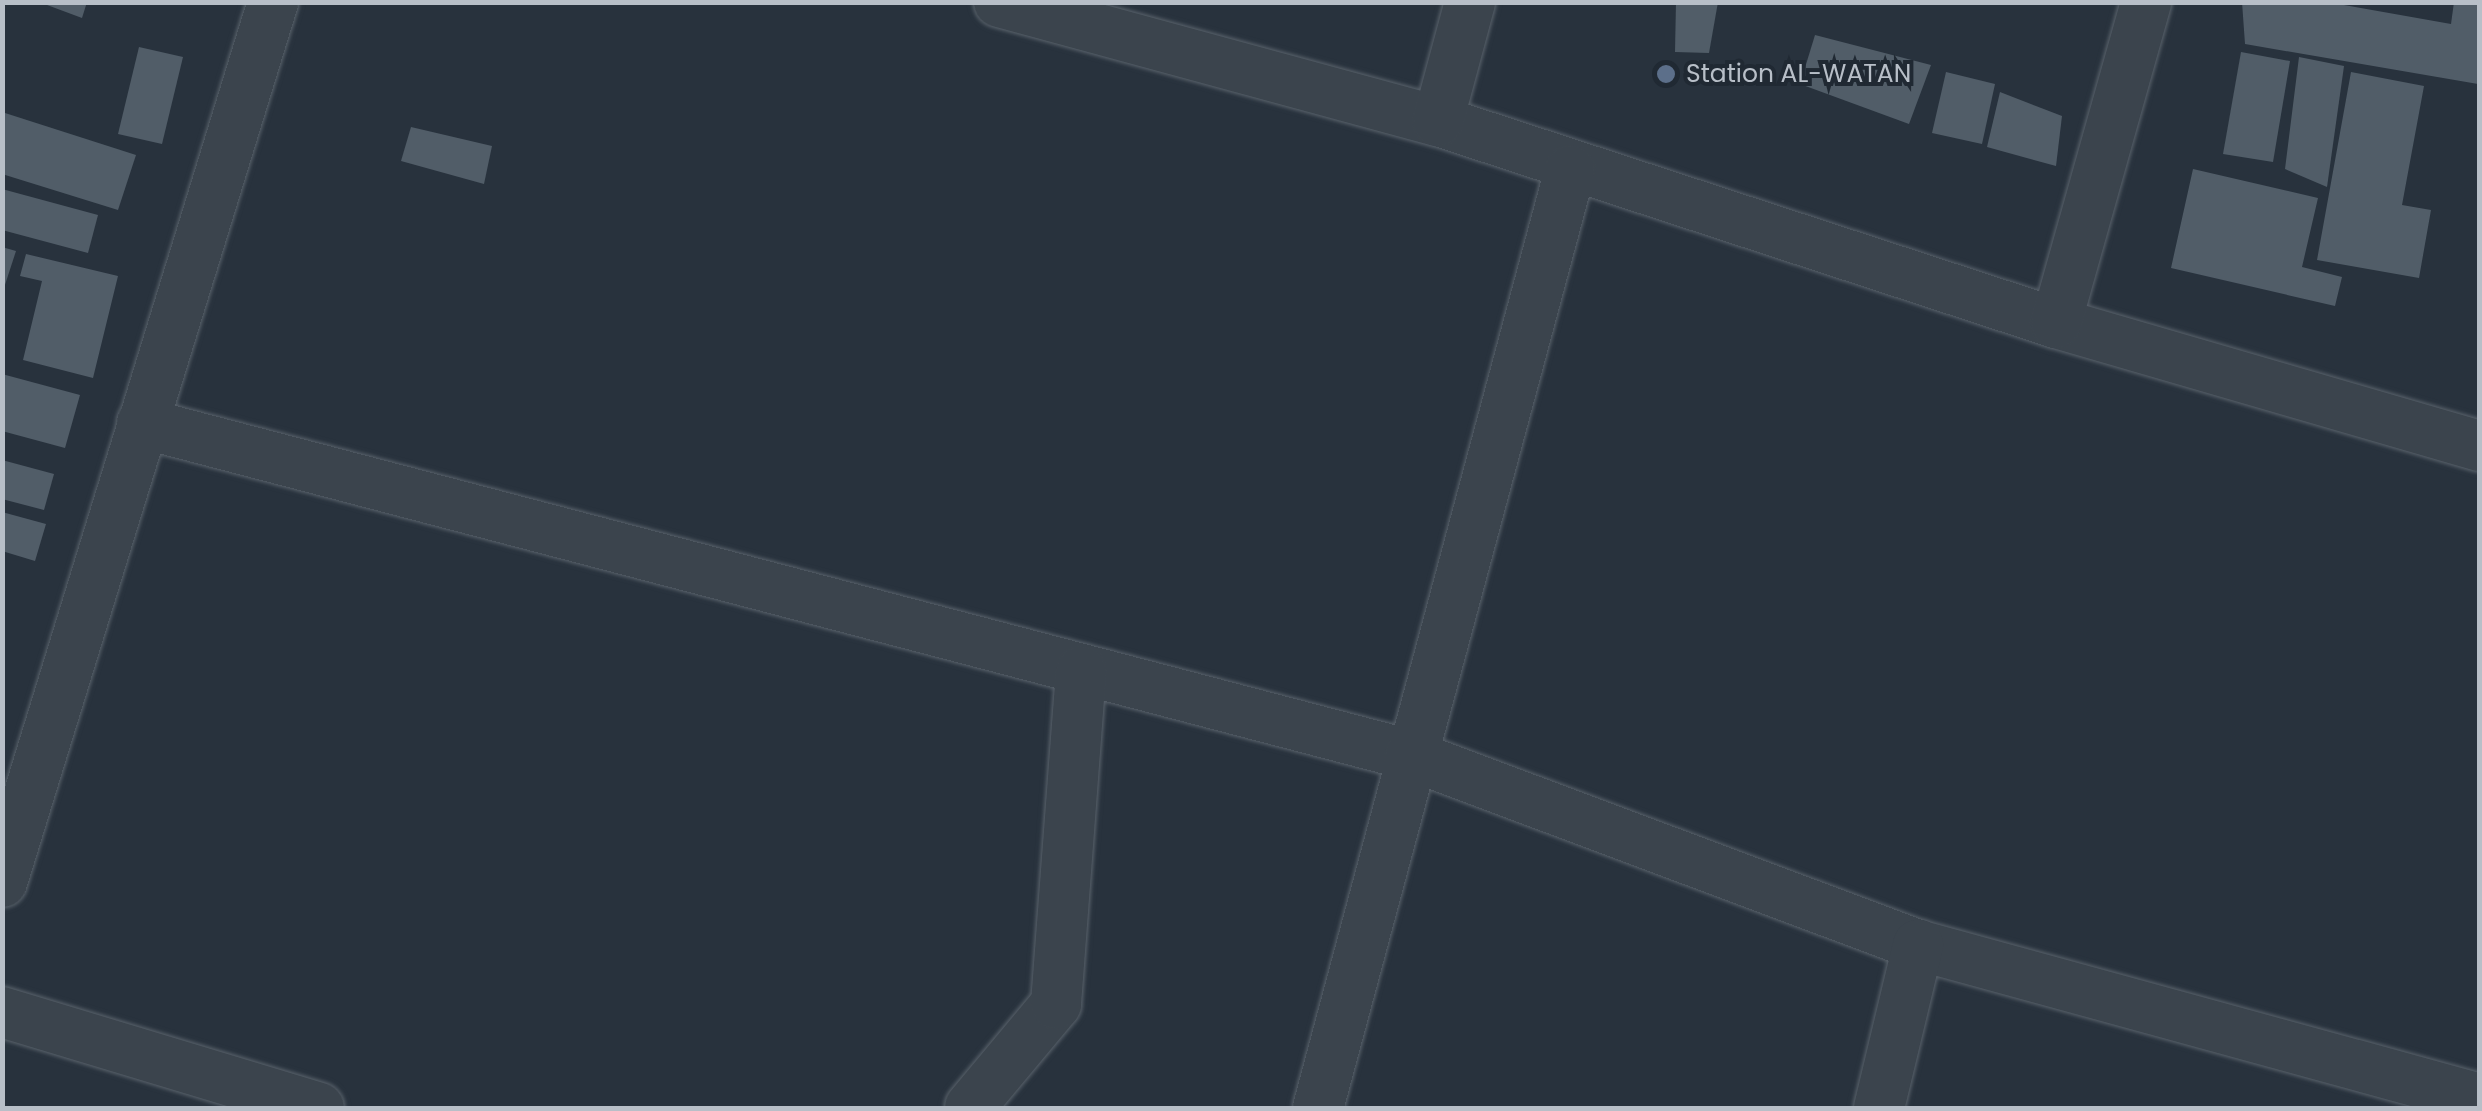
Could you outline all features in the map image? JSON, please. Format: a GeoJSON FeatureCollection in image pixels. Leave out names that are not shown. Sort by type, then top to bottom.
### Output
{"type":"FeatureCollection","features":[{"type":"Feature","properties":{"kind":"street"},"geometry":{"type":"LineString","coordinates":[[2,882],[272,2]]}},
{"type":"Feature","properties":{"kind":"street"},"geometry":{"type":"LineString","coordinates":[[998,2],[1438,120],[1570,170],[2056,324],[2480,446]]}},
{"type":"Feature","properties":{"kind":"street"},"geometry":{"type":"LineString","coordinates":[[1438,120],[1470,2]]}},
{"type":"Feature","properties":{"kind":"street"},"geometry":{"type":"LineString","coordinates":[[2056,324],[2146,2]]}},
{"type":"Feature","properties":{"kind":"street"},"geometry":{"type":"LineString","coordinates":[[1318,1108],[1570,170]]}},
{"type":"Feature","properties":{"kind":"street"},"geometry":{"type":"LineString","coordinates":[[142,423],[1410,755],[1918,945],[2480,1099]]}},
{"type":"Feature","properties":{"kind":"street"},"geometry":{"type":"LineString","coordinates":[[970,1107],[1056,1004],[1082,671]]}},
{"type":"Feature","properties":{"kind":"street"},"geometry":{"type":"LineString","coordinates":[[1879,1108],[1918,945]]}},
{"type":"Feature","properties":{"kind":"street"},"geometry":{"type":"LineString","coordinates":[[2,1012],[319,1108]]}},
{"type":"Feature","properties":{"kind":"building"},"geometry":{"type":"Polygon","coordinates":[[[39,2],[87,2],[82,18],[39,2]]]}},
{"type":"Feature","properties":{"kind":"building"},"geometry":{"type":"Polygon","coordinates":[[[1676,2],[1718,2],[1709,53],[1675,52],[1676,2]]]}},
{"type":"Feature","properties":{"kind":"building"},"geometry":{"type":"Polygon","coordinates":[[[2242,2],[2327,2],[2451,24],[2454,2],[2480,2],[2478,84],[2245,44],[2242,2]]]}},
{"type":"Feature","properties":{"kind":"building"},"geometry":{"type":"Polygon","coordinates":[[[1815,35],[1931,65],[1909,124],[1800,84],[1815,35]]]}},
{"type":"Feature","properties":{"kind":"building"},"geometry":{"type":"Polygon","coordinates":[[[139,47],[183,57],[162,144],[118,134],[139,47]]]}},
{"type":"Feature","properties":{"kind":"building"},"geometry":{"type":"Polygon","coordinates":[[[2241,52],[2290,61],[2273,162],[2223,154],[2241,52]]]}},
{"type":"Feature","properties":{"kind":"building"},"geometry":{"type":"Polygon","coordinates":[[[2299,57],[2344,66],[2327,187],[2285,169],[2299,57]]]}},
{"type":"Feature","properties":{"kind":"building"},"geometry":{"type":"Polygon","coordinates":[[[1946,72],[1995,84],[1982,144],[1932,133],[1946,72]]]}},
{"type":"Feature","properties":{"kind":"building"},"geometry":{"type":"Polygon","coordinates":[[[2351,72],[2424,86],[2402,205],[2431,210],[2419,278],[2317,260],[2351,72]]]}},
{"type":"Feature","properties":{"kind":"building"},"geometry":{"type":"Polygon","coordinates":[[[2000,92],[2062,116],[2056,166],[1987,147],[2000,92]]]}},
{"type":"Feature","properties":{"kind":"building"},"geometry":{"type":"Polygon","coordinates":[[[5,113],[136,155],[118,210],[2,174],[5,113]]]}},
{"type":"Feature","properties":{"kind":"building"},"geometry":{"type":"Polygon","coordinates":[[[411,127],[492,146],[484,184],[401,161],[411,127]]]}},
{"type":"Feature","properties":{"kind":"building"},"geometry":{"type":"Polygon","coordinates":[[[2193,169],[2318,198],[2302,267],[2342,277],[2335,306],[2171,268],[2193,169]]]}},
{"type":"Feature","properties":{"kind":"building"},"geometry":{"type":"Polygon","coordinates":[[[2,189],[98,215],[88,253],[2,230],[2,189]]]}},
{"type":"Feature","properties":{"kind":"building"},"geometry":{"type":"Polygon","coordinates":[[[2,247],[16,251],[3,291],[2,291],[2,247]]]}},
{"type":"Feature","properties":{"kind":"building"},"geometry":{"type":"Polygon","coordinates":[[[26,254],[118,276],[93,378],[23,360],[42,281],[20,276],[26,254]]]}},
{"type":"Feature","properties":{"kind":"building"},"geometry":{"type":"Polygon","coordinates":[[[2,374],[80,395],[65,448],[2,431],[2,374]]]}},
{"type":"Feature","properties":{"kind":"building"},"geometry":{"type":"Polygon","coordinates":[[[2,460],[54,474],[44,510],[2,499],[2,460]]]}},
{"type":"Feature","properties":{"kind":"building"},"geometry":{"type":"Polygon","coordinates":[[[2,512],[46,524],[35,561],[2,551],[2,512]]]}},
{"type":"Feature","properties":{"kind":"place","name":"Station AL-WATAN"},"geometry":{"type":"Point","coordinates":[1666,74]}}]}
